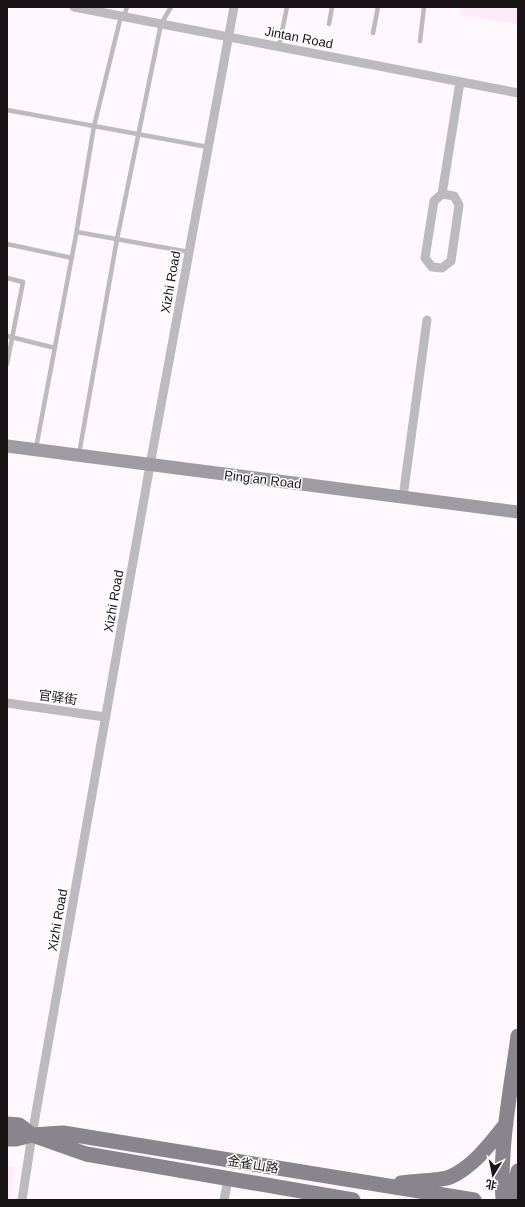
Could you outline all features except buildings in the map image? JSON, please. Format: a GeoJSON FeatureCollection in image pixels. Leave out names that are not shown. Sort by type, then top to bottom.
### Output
{"type":"FeatureCollection","features":[{"type":"Feature","properties":{"kind":"main road","name":"Ping'an Road"},"geometry":{"type":"LineString","coordinates":[[7,446],[518,512]]}},
{"type":"Feature","properties":{"kind":"main road"},"geometry":{"type":"LineString","coordinates":[[503,1200],[502,1186],[506,1124],[518,1036]]}},
{"type":"Feature","properties":{"kind":"main road","name":"金雀山路"},"geometry":{"type":"LineString","coordinates":[[7,1124],[18,1125],[32,1135],[86,1154],[228,1180],[353,1200]]}},
{"type":"Feature","properties":{"kind":"main road"},"geometry":{"type":"LineString","coordinates":[[383,1185],[450,1177],[486,1149],[506,1124]]}},
{"type":"Feature","properties":{"kind":"main road","name":"金雀山路"},"geometry":{"type":"LineString","coordinates":[[7,1139],[16,1139],[32,1135],[63,1133],[474,1200]]}},
{"type":"Feature","properties":{"kind":"main road"},"geometry":{"type":"LineString","coordinates":[[510,1200],[515,1189],[518,1171]]}},
{"type":"Feature","properties":{"kind":"street","name":"Jintan Road"},"geometry":{"type":"LineString","coordinates":[[74,7],[518,93]]}},
{"type":"Feature","properties":{"kind":"street","name":"Xizhi Road"},"geometry":{"type":"LineString","coordinates":[[22,1200],[105,717],[234,7]]}},
{"type":"Feature","properties":{"kind":"street"},"geometry":{"type":"LineString","coordinates":[[442,194],[454,196],[459,205],[451,261],[442,268],[432,267],[425,258],[434,201],[442,194],[460,82]]}},
{"type":"Feature","properties":{"kind":"street"},"geometry":{"type":"LineString","coordinates":[[403,497],[427,320]]}},
{"type":"Feature","properties":{"kind":"street","name":"官驿街"},"geometry":{"type":"LineString","coordinates":[[7,703],[105,717]]}},
{"type":"Feature","properties":{"kind":"street"},"geometry":{"type":"LineString","coordinates":[[224,1200],[228,1180]]}},
{"type":"Feature","properties":{"kind":"lane"},"geometry":{"type":"LineString","coordinates":[[35,450],[77,232],[94,126],[122,16],[127,7]]}},
{"type":"Feature","properties":{"kind":"lane"},"geometry":{"type":"LineString","coordinates":[[79,456],[117,239],[161,24],[171,7]]}},
{"type":"Feature","properties":{"kind":"lane"},"geometry":{"type":"LineString","coordinates":[[279,46],[287,7]]}},
{"type":"Feature","properties":{"kind":"lane"},"geometry":{"type":"LineString","coordinates":[[329,24],[332,7]]}},
{"type":"Feature","properties":{"kind":"lane"},"geometry":{"type":"LineString","coordinates":[[373,33],[378,7]]}},
{"type":"Feature","properties":{"kind":"lane"},"geometry":{"type":"LineString","coordinates":[[420,41],[424,7]]}},
{"type":"Feature","properties":{"kind":"lane"},"geometry":{"type":"LineString","coordinates":[[7,110],[208,147]]}},
{"type":"Feature","properties":{"kind":"lane"},"geometry":{"type":"LineString","coordinates":[[77,232],[189,252]]}},
{"type":"Feature","properties":{"kind":"lane"},"geometry":{"type":"LineString","coordinates":[[7,244],[72,258]]}},
{"type":"Feature","properties":{"kind":"lane"},"geometry":{"type":"LineString","coordinates":[[7,278],[23,282],[10,337],[7,364]]}},
{"type":"Feature","properties":{"kind":"lane"},"geometry":{"type":"LineString","coordinates":[[10,337],[55,348]]}},
{"type":"Feature","properties":{"kind":"shaded area"},"geometry":{"type":"Polygon","coordinates":[[[460,7],[518,7],[518,24],[459,15],[460,7]]]}},
{"type":"Feature","properties":{"kind":"shaded area"},"geometry":{"type":"Polygon","coordinates":[[[7,1166],[15,1167],[10,1200],[7,1200],[7,1166]]]}}]}
